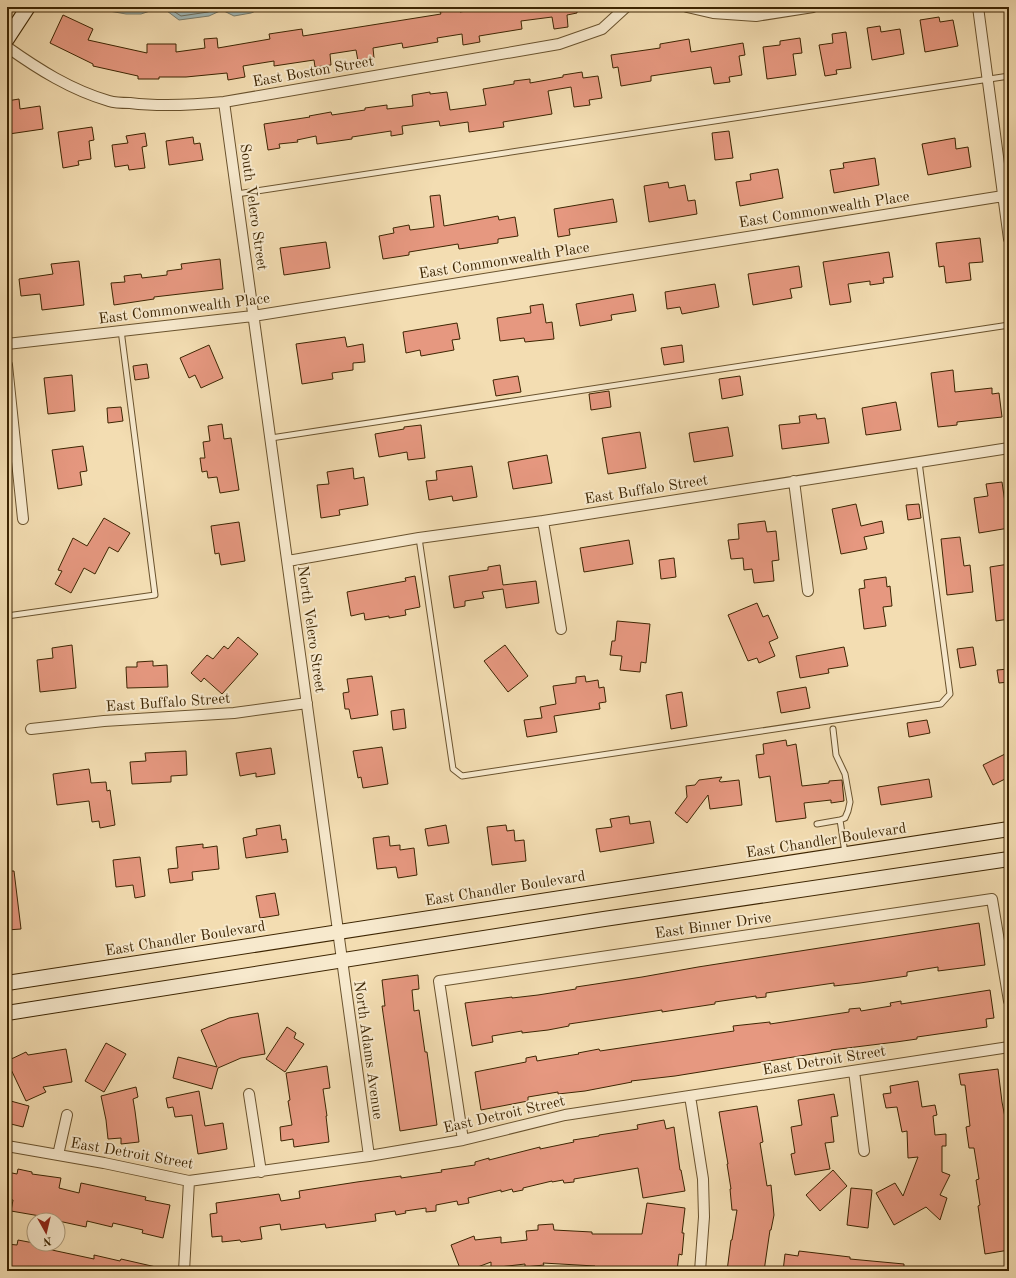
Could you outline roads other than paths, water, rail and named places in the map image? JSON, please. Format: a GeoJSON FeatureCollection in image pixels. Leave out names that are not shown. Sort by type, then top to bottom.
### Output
{"type":"FeatureCollection","features":[{"type":"Feature","properties":{"kind":"main road"},"geometry":{"type":"LineString","coordinates":[[7,39],[28,7]]}},
{"type":"Feature","properties":{"kind":"main road","name":"East Chandler Boulevard"},"geometry":{"type":"LineString","coordinates":[[7,983],[1009,829]]}},
{"type":"Feature","properties":{"kind":"main road"},"geometry":{"type":"LineString","coordinates":[[7,1013],[341,954],[604,919],[1009,859]]}},
{"type":"Feature","properties":{"kind":"street","name":"East Boston Street"},"geometry":{"type":"LineString","coordinates":[[7,47],[39,69],[80,91],[110,101],[146,105],[185,106],[224,102],[559,44],[602,29],[626,7]]}},
{"type":"Feature","properties":{"kind":"street"},"geometry":{"type":"LineString","coordinates":[[687,7],[713,13],[756,16],[813,7]]}},
{"type":"Feature","properties":{"kind":"street"},"geometry":{"type":"LineString","coordinates":[[978,7],[988,79],[1004,168],[1003,196],[1009,239]]}},
{"type":"Feature","properties":{"kind":"street","name":"South Velero Street"},"geometry":{"type":"LineString","coordinates":[[224,102],[253,316]]}},
{"type":"Feature","properties":{"kind":"street","name":"East Commonwealth Place"},"geometry":{"type":"LineString","coordinates":[[7,344],[253,316],[1003,196]]}},
{"type":"Feature","properties":{"kind":"street","name":"North Velero Street"},"geometry":{"type":"LineString","coordinates":[[253,316],[341,954]]}},
{"type":"Feature","properties":{"kind":"street"},"geometry":{"type":"LineString","coordinates":[[7,365],[23,519]]}},
{"type":"Feature","properties":{"kind":"street","name":"East Buffalo Street"},"geometry":{"type":"LineString","coordinates":[[288,561],[419,538],[543,521],[1009,448]]}},
{"type":"Feature","properties":{"kind":"street"},"geometry":{"type":"LineString","coordinates":[[794,481],[808,591]]}},
{"type":"Feature","properties":{"kind":"street"},"geometry":{"type":"LineString","coordinates":[[543,521],[561,629]]}},
{"type":"Feature","properties":{"kind":"street","name":"East Buffalo Street"},"geometry":{"type":"LineString","coordinates":[[31,730],[104,721],[234,713],[307,703]]}},
{"type":"Feature","properties":{"kind":"street","name":"East Binner Drive"},"geometry":{"type":"LineString","coordinates":[[462,1140],[439,981],[992,899],[1009,1001]]}},
{"type":"Feature","properties":{"kind":"street","name":"North Adams Avenue"},"geometry":{"type":"LineString","coordinates":[[341,954],[369,1156]]}},
{"type":"Feature","properties":{"kind":"street","name":"East Detroit Street"},"geometry":{"type":"LineString","coordinates":[[7,1146],[189,1181],[369,1156],[462,1140],[564,1115],[1009,1047]]}},
{"type":"Feature","properties":{"kind":"street"},"geometry":{"type":"LineString","coordinates":[[854,1071],[864,1151]]}},
{"type":"Feature","properties":{"kind":"street"},"geometry":{"type":"LineString","coordinates":[[249,1094],[261,1172]]}},
{"type":"Feature","properties":{"kind":"street"},"geometry":{"type":"LineString","coordinates":[[690,1096],[703,1179],[704,1217],[700,1271]]}},
{"type":"Feature","properties":{"kind":"street"},"geometry":{"type":"LineString","coordinates":[[58,1155],[67,1116]]}},
{"type":"Feature","properties":{"kind":"street"},"geometry":{"type":"LineString","coordinates":[[184,1271],[189,1181]]}},
{"type":"Feature","properties":{"kind":"lane"},"geometry":{"type":"LineString","coordinates":[[237,194],[1009,76]]}},
{"type":"Feature","properties":{"kind":"lane"},"geometry":{"type":"LineString","coordinates":[[270,438],[1009,325]]}},
{"type":"Feature","properties":{"kind":"lane"},"geometry":{"type":"LineString","coordinates":[[7,616],[155,595],[121,330]]}},
{"type":"Feature","properties":{"kind":"lane"},"geometry":{"type":"LineString","coordinates":[[419,538],[453,769],[462,776],[941,704],[950,694],[919,462]]}},
{"type":"Feature","properties":{"kind":"lane"},"geometry":{"type":"LineString","coordinates":[[817,824],[845,818],[850,802],[846,774],[836,755],[833,729]]}},
{"type":"Feature","properties":{"kind":"lane"},"geometry":{"type":"LineString","coordinates":[[840,820],[845,854]]}},
{"type":"Feature","properties":{"kind":"water"},"geometry":{"type":"Polygon","coordinates":[[[95,7],[265,7],[251,13],[234,16],[222,10],[209,16],[179,20],[167,11],[159,8],[141,14],[126,14],[98,9],[95,7]]]}}]}
